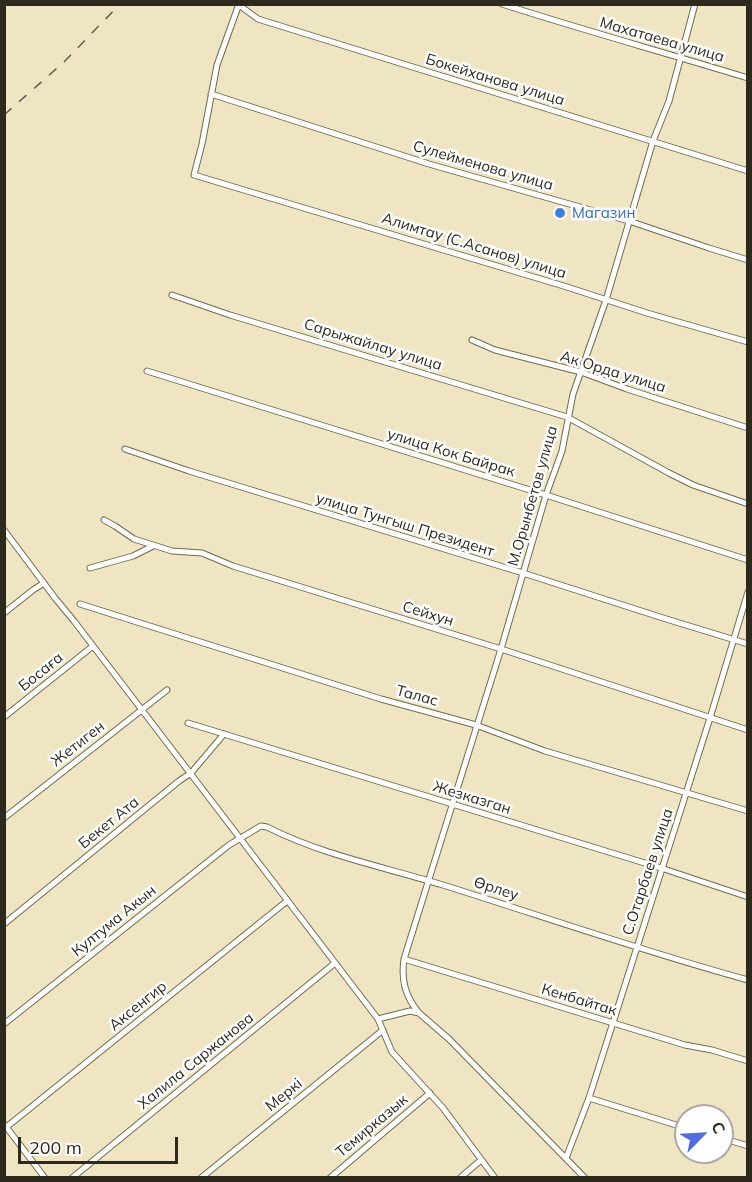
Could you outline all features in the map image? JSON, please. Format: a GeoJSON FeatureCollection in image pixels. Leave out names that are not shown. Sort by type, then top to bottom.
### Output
{"type":"FeatureCollection","features":[{"type":"Feature","properties":{"kind":"street","name":"Махатаева улица"},"geometry":{"type":"LineString","coordinates":[[502,4],[747,78]]}},
{"type":"Feature","properties":{"kind":"street","name":"М.Орынбетов улица"},"geometry":{"type":"LineString","coordinates":[[419,1013],[406,994],[402,973],[404,959],[501,649],[546,495],[562,451],[573,394],[606,300],[653,141],[669,101],[695,4]]}},
{"type":"Feature","properties":{"kind":"street"},"geometry":{"type":"LineString","coordinates":[[211,94],[217,65],[239,5]]}},
{"type":"Feature","properties":{"kind":"street","name":"Бокейханова улица"},"geometry":{"type":"LineString","coordinates":[[239,5],[258,19],[747,171]]}},
{"type":"Feature","properties":{"kind":"street","name":"Алимтау (С.Асанов) улица"},"geometry":{"type":"LineString","coordinates":[[211,94],[194,175],[747,342]]}},
{"type":"Feature","properties":{"kind":"street","name":"Сулейменова улица"},"geometry":{"type":"LineString","coordinates":[[211,94],[429,164],[629,221],[747,260]]}},
{"type":"Feature","properties":{"kind":"street","name":"Сарыжайлау улица"},"geometry":{"type":"LineString","coordinates":[[172,296],[567,417],[693,485],[747,504]]}},
{"type":"Feature","properties":{"kind":"street","name":"Ак Орда улица"},"geometry":{"type":"LineString","coordinates":[[471,340],[495,350],[580,372],[747,428]]}},
{"type":"Feature","properties":{"kind":"street","name":"улица Кок Байрак"},"geometry":{"type":"LineString","coordinates":[[147,371],[747,560]]}},
{"type":"Feature","properties":{"kind":"street","name":"улица Тунгыш Президент"},"geometry":{"type":"LineString","coordinates":[[125,449],[189,471],[747,644]]}},
{"type":"Feature","properties":{"kind":"street","name":"Сейхун"},"geometry":{"type":"LineString","coordinates":[[104,520],[134,539],[153,546],[172,551],[202,553],[233,566],[501,649],[747,730]]}},
{"type":"Feature","properties":{"kind":"street"},"geometry":{"type":"LineString","coordinates":[[4,530],[378,1019],[392,1052],[430,1093],[495,1178]]}},
{"type":"Feature","properties":{"kind":"street"},"geometry":{"type":"LineString","coordinates":[[90,568],[133,556],[153,546]]}},
{"type":"Feature","properties":{"kind":"street"},"geometry":{"type":"LineString","coordinates":[[4,613],[44,583]]}},
{"type":"Feature","properties":{"kind":"street","name":"С.Отарбаев улица"},"geometry":{"type":"LineString","coordinates":[[566,1158],[589,1098],[613,1023],[710,718],[747,592]]}},
{"type":"Feature","properties":{"kind":"street","name":"Талас"},"geometry":{"type":"LineString","coordinates":[[80,604],[381,699],[476,725],[545,751],[747,811]]}},
{"type":"Feature","properties":{"kind":"street","name":"Босаға"},"geometry":{"type":"LineString","coordinates":[[4,717],[93,646]]}},
{"type":"Feature","properties":{"kind":"street","name":"Жетиген"},"geometry":{"type":"LineString","coordinates":[[4,818],[167,690]]}},
{"type":"Feature","properties":{"kind":"street","name":"Жезказган"},"geometry":{"type":"LineString","coordinates":[[188,723],[662,868],[747,897]]}},
{"type":"Feature","properties":{"kind":"street","name":"Бекет Ата"},"geometry":{"type":"LineString","coordinates":[[4,924],[191,773],[224,734]]}},
{"type":"Feature","properties":{"kind":"street","name":"Өрлеу"},"geometry":{"type":"LineString","coordinates":[[240,839],[261,826],[267,827],[304,844],[428,880],[692,965],[747,980]]}},
{"type":"Feature","properties":{"kind":"street","name":"Култума Акын"},"geometry":{"type":"LineString","coordinates":[[4,1024],[229,844],[240,839]]}},
{"type":"Feature","properties":{"kind":"street","name":"Аксенгир"},"geometry":{"type":"LineString","coordinates":[[5,1127],[287,901]]}},
{"type":"Feature","properties":{"kind":"street","name":"Кенбайтак"},"geometry":{"type":"LineString","coordinates":[[404,959],[685,1045],[712,1050],[747,1061]]}},
{"type":"Feature","properties":{"kind":"street","name":"Халила Саржанова"},"geometry":{"type":"LineString","coordinates":[[72,1178],[335,963]]}},
{"type":"Feature","properties":{"kind":"street"},"geometry":{"type":"LineString","coordinates":[[378,1019],[410,1011],[419,1013],[449,1039],[585,1178]]}},
{"type":"Feature","properties":{"kind":"street","name":"Меркі"},"geometry":{"type":"LineString","coordinates":[[201,1178],[383,1030]]}},
{"type":"Feature","properties":{"kind":"street","name":"Темирказык"},"geometry":{"type":"LineString","coordinates":[[330,1178],[430,1093]]}},
{"type":"Feature","properties":{"kind":"street"},"geometry":{"type":"LineString","coordinates":[[589,1098],[674,1124]]}},
{"type":"Feature","properties":{"kind":"street"},"geometry":{"type":"LineString","coordinates":[[5,1127],[45,1178]]}},
{"type":"Feature","properties":{"kind":"street"},"geometry":{"type":"LineString","coordinates":[[460,1178],[481,1160]]}},
{"type":"Feature","properties":{"kind":"railway"},"geometry":{"type":"LineString","coordinates":[[4,115],[64,62],[120,4]]}},
{"type":"Feature","properties":{"kind":"place","name":"Магазин"},"geometry":{"type":"Point","coordinates":[560,213]}}]}
